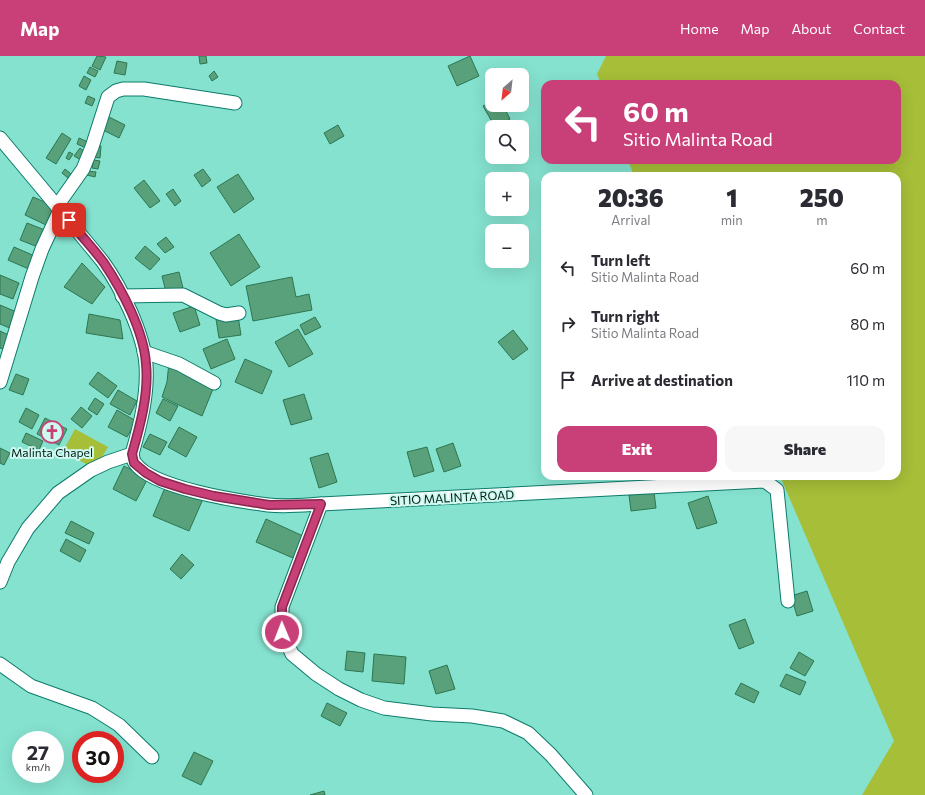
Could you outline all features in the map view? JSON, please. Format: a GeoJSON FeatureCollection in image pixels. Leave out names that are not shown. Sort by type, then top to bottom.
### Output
{"type":"FeatureCollection","features":[{"type":"Feature","properties":{"kind":"street"},"geometry":{"type":"LineString","coordinates":[[0,382],[42,249],[58,208],[83,169],[92,147],[108,97],[116,91],[123,89],[144,89],[235,103]]}},
{"type":"Feature","properties":{"kind":"street"},"geometry":{"type":"LineString","coordinates":[[0,138],[104,263],[138,327],[146,364],[146,395],[132,454],[108,462],[91,470],[58,493],[28,528],[8,562],[0,582]]}},
{"type":"Feature","properties":{"kind":"street"},"geometry":{"type":"LineString","coordinates":[[122,296],[183,295],[219,313],[226,315],[239,313]]}},
{"type":"Feature","properties":{"kind":"street"},"geometry":{"type":"LineString","coordinates":[[144,352],[179,364],[214,383]]}},
{"type":"Feature","properties":{"kind":"street","name":"SITIO MALINTA ROAD"},"geometry":{"type":"LineString","coordinates":[[132,454],[134,463],[146,473],[160,481],[214,496],[269,505],[321,504],[765,481],[777,490],[788,601]]}},
{"type":"Feature","properties":{"kind":"street"},"geometry":{"type":"LineString","coordinates":[[321,504],[282,607],[282,632],[292,654],[316,674],[339,689],[361,700],[384,708],[432,714],[472,716],[503,721],[528,734],[551,755],[586,795]]}},
{"type":"Feature","properties":{"kind":"street"},"geometry":{"type":"LineString","coordinates":[[0,664],[31,686],[92,708],[119,726],[152,757]]}},
{"type":"Feature","properties":{"kind":"green space"},"geometry":{"type":"Polygon","coordinates":[[[606,56],[925,56],[925,795],[862,795],[894,741],[782,480],[901,480],[901,172],[632,172],[630,164],[901,164],[901,80],[599,80],[597,74],[606,56]]]}},
{"type":"Feature","properties":{"kind":"green space"},"geometry":{"type":"Polygon","coordinates":[[[75,429],[108,447],[95,469],[63,451],[75,429]]]}},
{"type":"Feature","properties":{"kind":"building"},"geometry":{"type":"Polygon","coordinates":[[[97,56],[106,57],[100,70],[92,66],[97,56]]]}},
{"type":"Feature","properties":{"kind":"building"},"geometry":{"type":"Polygon","coordinates":[[[199,56],[206,56],[207,63],[200,64],[199,56]]]}},
{"type":"Feature","properties":{"kind":"building"},"geometry":{"type":"Polygon","coordinates":[[[470,56],[479,76],[457,86],[448,66],[470,56]]]}},
{"type":"Feature","properties":{"kind":"building"},"geometry":{"type":"Polygon","coordinates":[[[117,61],[127,63],[125,75],[114,73],[117,61]]]}},
{"type":"Feature","properties":{"kind":"building"},"geometry":{"type":"Polygon","coordinates":[[[90,67],[98,71],[95,77],[87,73],[90,67]]]}},
{"type":"Feature","properties":{"kind":"building"},"geometry":{"type":"Polygon","coordinates":[[[214,71],[218,77],[212,81],[209,76],[214,71]]]}},
{"type":"Feature","properties":{"kind":"building"},"geometry":{"type":"Polygon","coordinates":[[[84,76],[91,80],[86,90],[79,86],[84,76]]]}},
{"type":"Feature","properties":{"kind":"building"},"geometry":{"type":"Polygon","coordinates":[[[88,96],[95,99],[92,106],[85,103],[88,96]]]}},
{"type":"Feature","properties":{"kind":"building"},"geometry":{"type":"Polygon","coordinates":[[[486,112],[506,112],[510,119],[508,120],[491,120],[486,112]]]}},
{"type":"Feature","properties":{"kind":"building"},"geometry":{"type":"Polygon","coordinates":[[[109,117],[125,125],[119,138],[103,130],[109,117]]]}},
{"type":"Feature","properties":{"kind":"building"},"geometry":{"type":"Polygon","coordinates":[[[338,125],[344,136],[330,144],[324,133],[338,125]]]}},
{"type":"Feature","properties":{"kind":"building"},"geometry":{"type":"Polygon","coordinates":[[[62,133],[71,139],[56,164],[46,158],[62,133]]]}},
{"type":"Feature","properties":{"kind":"building"},"geometry":{"type":"Polygon","coordinates":[[[79,138],[88,142],[86,148],[77,144],[79,138]]]}},
{"type":"Feature","properties":{"kind":"building"},"geometry":{"type":"Polygon","coordinates":[[[94,145],[101,146],[100,158],[92,157],[94,145]]]}},
{"type":"Feature","properties":{"kind":"building"},"geometry":{"type":"Polygon","coordinates":[[[80,148],[86,153],[81,160],[74,156],[80,148]]]}},
{"type":"Feature","properties":{"kind":"building"},"geometry":{"type":"Polygon","coordinates":[[[69,152],[73,154],[69,160],[66,158],[69,152]]]}},
{"type":"Feature","properties":{"kind":"building"},"geometry":{"type":"Polygon","coordinates":[[[94,160],[100,161],[98,169],[92,168],[94,160]]]}},
{"type":"Feature","properties":{"kind":"building"},"geometry":{"type":"Polygon","coordinates":[[[65,169],[71,174],[68,178],[62,173],[65,169]]]}},
{"type":"Feature","properties":{"kind":"building"},"geometry":{"type":"Polygon","coordinates":[[[203,169],[211,180],[202,187],[194,175],[203,169]]]}},
{"type":"Feature","properties":{"kind":"building"},"geometry":{"type":"Polygon","coordinates":[[[87,171],[96,172],[95,177],[87,175],[87,171]]]}},
{"type":"Feature","properties":{"kind":"building"},"geometry":{"type":"Polygon","coordinates":[[[238,174],[254,199],[234,213],[217,187],[238,174]]]}},
{"type":"Feature","properties":{"kind":"building"},"geometry":{"type":"Polygon","coordinates":[[[144,180],[160,201],[150,208],[134,188],[144,180]]]}},
{"type":"Feature","properties":{"kind":"building"},"geometry":{"type":"Polygon","coordinates":[[[173,189],[181,201],[175,206],[166,194],[173,189]]]}},
{"type":"Feature","properties":{"kind":"building"},"geometry":{"type":"Polygon","coordinates":[[[33,197],[54,206],[46,225],[25,215],[33,197]]]}},
{"type":"Feature","properties":{"kind":"building"},"geometry":{"type":"Polygon","coordinates":[[[27,223],[45,230],[38,247],[20,240],[27,223]]]}},
{"type":"Feature","properties":{"kind":"building"},"geometry":{"type":"Polygon","coordinates":[[[239,234],[260,267],[231,286],[210,253],[239,234]]]}},
{"type":"Feature","properties":{"kind":"building"},"geometry":{"type":"Polygon","coordinates":[[[166,237],[174,247],[165,253],[157,244],[166,237]]]}},
{"type":"Feature","properties":{"kind":"building"},"geometry":{"type":"Polygon","coordinates":[[[145,246],[160,259],[150,270],[135,258],[145,246]]]}},
{"type":"Feature","properties":{"kind":"building"},"geometry":{"type":"Polygon","coordinates":[[[14,247],[37,257],[31,270],[8,260],[14,247]]]}},
{"type":"Feature","properties":{"kind":"building"},"geometry":{"type":"Polygon","coordinates":[[[82,263],[105,287],[92,304],[64,287],[82,263]]]}},
{"type":"Feature","properties":{"kind":"building"},"geometry":{"type":"Polygon","coordinates":[[[179,272],[183,288],[166,292],[162,276],[179,272]]]}},
{"type":"Feature","properties":{"kind":"building"},"geometry":{"type":"Polygon","coordinates":[[[0,275],[19,283],[13,299],[0,294],[0,275]]]}},
{"type":"Feature","properties":{"kind":"building"},"geometry":{"type":"Polygon","coordinates":[[[292,277],[296,297],[309,294],[312,310],[253,321],[246,286],[292,277]]]}},
{"type":"Feature","properties":{"kind":"building"},"geometry":{"type":"Polygon","coordinates":[[[0,305],[19,313],[12,329],[0,324],[0,305]]]}},
{"type":"Feature","properties":{"kind":"building"},"geometry":{"type":"Polygon","coordinates":[[[194,306],[200,325],[180,332],[173,313],[194,306]]]}},
{"type":"Feature","properties":{"kind":"building"},"geometry":{"type":"Polygon","coordinates":[[[89,314],[120,320],[123,339],[86,333],[89,314]]]}},
{"type":"Feature","properties":{"kind":"building"},"geometry":{"type":"Polygon","coordinates":[[[238,316],[241,335],[219,338],[216,319],[238,316]]]}},
{"type":"Feature","properties":{"kind":"building"},"geometry":{"type":"Polygon","coordinates":[[[315,317],[321,327],[305,335],[300,325],[315,317]]]}},
{"type":"Feature","properties":{"kind":"building"},"geometry":{"type":"Polygon","coordinates":[[[298,329],[313,354],[289,367],[275,342],[298,329]]]}},
{"type":"Feature","properties":{"kind":"building"},"geometry":{"type":"Polygon","coordinates":[[[513,330],[528,349],[513,360],[498,342],[513,330]]]}},
{"type":"Feature","properties":{"kind":"building"},"geometry":{"type":"Polygon","coordinates":[[[0,331],[13,337],[7,350],[0,348],[0,331]]]}},
{"type":"Feature","properties":{"kind":"building"},"geometry":{"type":"Polygon","coordinates":[[[227,339],[235,359],[211,369],[203,349],[227,339]]]}},
{"type":"Feature","properties":{"kind":"building"},"geometry":{"type":"Polygon","coordinates":[[[245,359],[272,371],[262,394],[235,382],[245,359]]]}},
{"type":"Feature","properties":{"kind":"building"},"geometry":{"type":"Polygon","coordinates":[[[169,362],[213,389],[202,416],[162,397],[167,382],[169,362]]]}},
{"type":"Feature","properties":{"kind":"building"},"geometry":{"type":"Polygon","coordinates":[[[98,372],[117,386],[108,398],[89,384],[98,372]]]}},
{"type":"Feature","properties":{"kind":"building"},"geometry":{"type":"Polygon","coordinates":[[[16,374],[29,379],[23,395],[9,390],[16,374]]]}},
{"type":"Feature","properties":{"kind":"building"},"geometry":{"type":"Polygon","coordinates":[[[118,390],[137,401],[130,415],[110,404],[118,390]]]}},
{"type":"Feature","properties":{"kind":"building"},"geometry":{"type":"Polygon","coordinates":[[[304,394],[312,419],[291,425],[283,400],[304,394]]]}},
{"type":"Feature","properties":{"kind":"building"},"geometry":{"type":"Polygon","coordinates":[[[95,398],[104,404],[97,415],[88,409],[95,398]]]}},
{"type":"Feature","properties":{"kind":"building"},"geometry":{"type":"Polygon","coordinates":[[[163,399],[178,406],[170,421],[156,413],[163,399]]]}},
{"type":"Feature","properties":{"kind":"building"},"geometry":{"type":"Polygon","coordinates":[[[81,407],[92,416],[82,428],[71,419],[81,407]]]}},
{"type":"Feature","properties":{"kind":"building"},"geometry":{"type":"Polygon","coordinates":[[[26,408],[39,415],[32,429],[19,422],[26,408]]]}},
{"type":"Feature","properties":{"kind":"building"},"geometry":{"type":"Polygon","coordinates":[[[117,410],[136,421],[127,437],[108,427],[117,410]]]}},
{"type":"Feature","properties":{"kind":"building","name":"Malinta Chapel"},"geometry":{"type":"Polygon","coordinates":[[[45,418],[67,429],[59,445],[37,434],[45,418]]]}},
{"type":"Feature","properties":{"kind":"building"},"geometry":{"type":"Polygon","coordinates":[[[179,427],[197,437],[186,457],[168,447],[179,427]]]}},
{"type":"Feature","properties":{"kind":"building"},"geometry":{"type":"Polygon","coordinates":[[[26,433],[43,441],[39,450],[22,442],[26,433]]]}},
{"type":"Feature","properties":{"kind":"building"},"geometry":{"type":"Polygon","coordinates":[[[150,434],[167,442],[160,455],[143,447],[150,434]]]}},
{"type":"Feature","properties":{"kind":"building"},"geometry":{"type":"Polygon","coordinates":[[[453,443],[461,466],[444,472],[436,449],[453,443]]]}},
{"type":"Feature","properties":{"kind":"building"},"geometry":{"type":"Polygon","coordinates":[[[427,447],[434,471],[414,477],[407,452],[427,447]]]}},
{"type":"Feature","properties":{"kind":"building"},"geometry":{"type":"Polygon","coordinates":[[[0,448],[10,453],[4,465],[0,463],[0,448]]]}},
{"type":"Feature","properties":{"kind":"building"},"geometry":{"type":"Polygon","coordinates":[[[328,453],[337,482],[319,488],[310,458],[328,453]]]}},
{"type":"Feature","properties":{"kind":"building"},"geometry":{"type":"Polygon","coordinates":[[[124,466],[148,478],[136,501],[113,489],[124,466]]]}},
{"type":"Feature","properties":{"kind":"building"},"geometry":{"type":"Polygon","coordinates":[[[167,483],[203,499],[189,531],[153,516],[167,483]]]}},
{"type":"Feature","properties":{"kind":"building"},"geometry":{"type":"Polygon","coordinates":[[[654,492],[656,508],[631,511],[629,495],[654,492]]]}},
{"type":"Feature","properties":{"kind":"building"},"geometry":{"type":"Polygon","coordinates":[[[708,496],[717,523],[697,529],[688,503],[708,496]]]}},
{"type":"Feature","properties":{"kind":"building"},"geometry":{"type":"Polygon","coordinates":[[[266,519],[303,536],[293,558],[256,542],[266,519]]]}},
{"type":"Feature","properties":{"kind":"building"},"geometry":{"type":"Polygon","coordinates":[[[71,521],[94,533],[89,544],[65,533],[71,521]]]}},
{"type":"Feature","properties":{"kind":"building"},"geometry":{"type":"Polygon","coordinates":[[[66,539],[86,550],[80,562],[60,551],[66,539]]]}},
{"type":"Feature","properties":{"kind":"building"},"geometry":{"type":"Polygon","coordinates":[[[182,554],[194,565],[181,579],[170,569],[182,554]]]}},
{"type":"Feature","properties":{"kind":"building"},"geometry":{"type":"Polygon","coordinates":[[[807,591],[813,611],[797,616],[791,596],[807,591]]]}},
{"type":"Feature","properties":{"kind":"building"},"geometry":{"type":"Polygon","coordinates":[[[745,619],[754,643],[739,649],[729,625],[745,619]]]}},
{"type":"Feature","properties":{"kind":"building"},"geometry":{"type":"Polygon","coordinates":[[[347,651],[365,653],[363,672],[345,670],[347,651]]]}},
{"type":"Feature","properties":{"kind":"building"},"geometry":{"type":"Polygon","coordinates":[[[799,652],[814,661],[805,676],[790,668],[799,652]]]}},
{"type":"Feature","properties":{"kind":"building"},"geometry":{"type":"Polygon","coordinates":[[[374,654],[406,657],[404,684],[372,681],[374,654]]]}},
{"type":"Feature","properties":{"kind":"building"},"geometry":{"type":"Polygon","coordinates":[[[447,665],[455,689],[436,694],[429,671],[447,665]]]}},
{"type":"Feature","properties":{"kind":"building"},"geometry":{"type":"Polygon","coordinates":[[[786,674],[806,682],[800,695],[780,686],[786,674]]]}},
{"type":"Feature","properties":{"kind":"building"},"geometry":{"type":"Polygon","coordinates":[[[741,683],[759,692],[754,703],[735,694],[741,683]]]}},
{"type":"Feature","properties":{"kind":"building"},"geometry":{"type":"Polygon","coordinates":[[[327,703],[347,713],[340,726],[321,716],[327,703]]]}},
{"type":"Feature","properties":{"kind":"building"},"geometry":{"type":"Polygon","coordinates":[[[194,752],[213,761],[201,785],[182,776],[194,752]]]}},
{"type":"Feature","properties":{"kind":"building"},"geometry":{"type":"Polygon","coordinates":[[[324,791],[325,795],[310,795],[324,791]]]}},
{"type":"Feature","properties":{"kind":"place","name":"Malinta Chapel"},"geometry":{"type":"Point","coordinates":[52,432]}},
{"type":"Feature","properties":{"kind":"route"},"geometry":{"type":"LineString","coordinates":[[69,220],[104,263],[138,327],[146,364],[147,382],[146,395],[132,454],[134,463],[146,473],[160,481],[214,496],[269,505],[321,504],[282,607],[282,632]]}}]}
